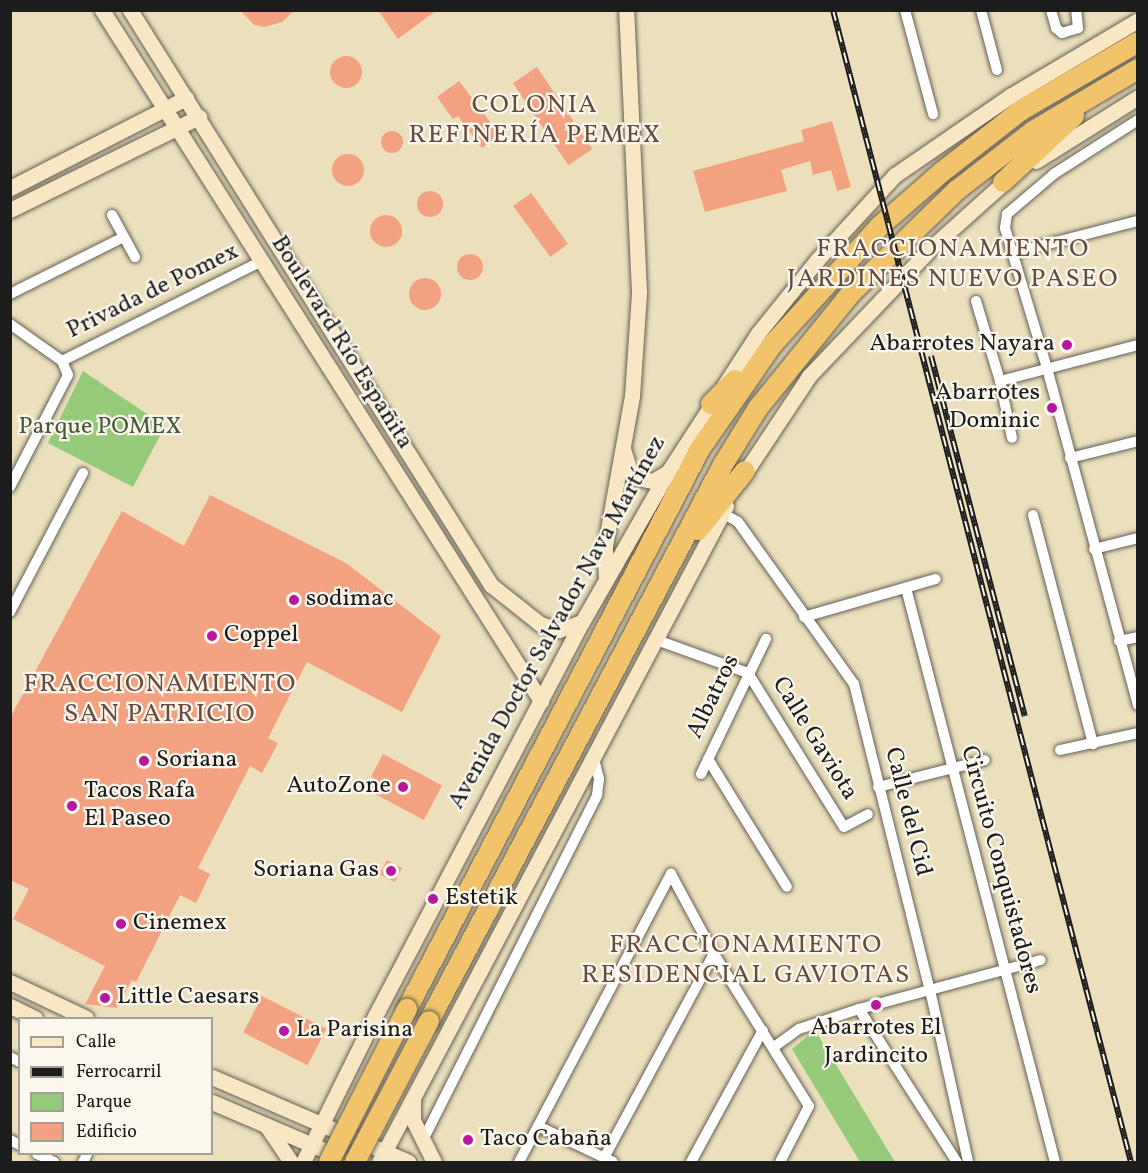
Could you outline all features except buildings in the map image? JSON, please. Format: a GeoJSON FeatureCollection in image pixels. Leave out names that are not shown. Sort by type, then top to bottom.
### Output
{"type":"FeatureCollection","features":[{"type":"Feature","properties":{"kind":"highway","name":"Avenida Doctor Salvador Nava Martínez"},"geometry":{"type":"LineString","coordinates":[[329,1162],[700,449],[772,345],[872,234],[942,172],[1020,111],[1137,42]]}},
{"type":"Feature","properties":{"kind":"highway"},"geometry":{"type":"LineString","coordinates":[[354,1162],[668,568],[758,408],[852,292],[957,190],[1033,131],[1112,81],[1137,69]]}},
{"type":"Feature","properties":{"kind":"highway"},"geometry":{"type":"LineString","coordinates":[[1003,182],[1112,81]]}},
{"type":"Feature","properties":{"kind":"highway"},"geometry":{"type":"LineString","coordinates":[[711,404],[772,345]]}},
{"type":"Feature","properties":{"kind":"highway"},"geometry":{"type":"LineString","coordinates":[[668,568],[746,471]]}},
{"type":"Feature","properties":{"kind":"main road","name":"Boulevard Río Españita"},"geometry":{"type":"LineString","coordinates":[[102,10],[541,701]]}},
{"type":"Feature","properties":{"kind":"main road","name":"Boulevard Río Españita"},"geometry":{"type":"LineString","coordinates":[[130,10],[491,585],[540,624],[558,630],[582,622]]}},
{"type":"Feature","properties":{"kind":"main road"},"geometry":{"type":"LineString","coordinates":[[606,580],[605,546],[632,396],[639,292],[626,10]]}},
{"type":"Feature","properties":{"kind":"main road","name":"Avenida Doctor Salvador Nava Martínez"},"geometry":{"type":"LineString","coordinates":[[303,1162],[320,1125],[582,622],[668,472],[759,332],[817,260],[895,175],[1010,96],[1137,20]]}},
{"type":"Feature","properties":{"kind":"main road"},"geometry":{"type":"LineString","coordinates":[[381,1157],[722,513],[746,471],[824,360],[933,246],[1003,182],[1137,97]]}},
{"type":"Feature","properties":{"kind":"main road"},"geometry":{"type":"LineString","coordinates":[[10,188],[186,98]]}},
{"type":"Feature","properties":{"kind":"main road"},"geometry":{"type":"LineString","coordinates":[[10,210],[199,117]]}},
{"type":"Feature","properties":{"kind":"main road"},"geometry":{"type":"LineString","coordinates":[[622,446],[631,473],[637,478],[653,481],[668,472]]}},
{"type":"Feature","properties":{"kind":"main road"},"geometry":{"type":"LineString","coordinates":[[10,982],[84,1017]]}},
{"type":"Feature","properties":{"kind":"main road"},"geometry":{"type":"LineString","coordinates":[[10,1006],[33,1017]]}},
{"type":"Feature","properties":{"kind":"main road"},"geometry":{"type":"LineString","coordinates":[[213,1077],[320,1125],[381,1157],[408,1162]]}},
{"type":"Feature","properties":{"kind":"main road"},"geometry":{"type":"LineString","coordinates":[[413,1097],[412,1116],[422,1143],[434,1162]]}},
{"type":"Feature","properties":{"kind":"main road"},"geometry":{"type":"LineString","coordinates":[[213,1102],[354,1162]]}},
{"type":"Feature","properties":{"kind":"main road"},"geometry":{"type":"LineString","coordinates":[[267,1125],[291,1162]]}},
{"type":"Feature","properties":{"kind":"street"},"geometry":{"type":"LineString","coordinates":[[905,10],[933,114]]}},
{"type":"Feature","properties":{"kind":"street"},"geometry":{"type":"LineString","coordinates":[[981,10],[997,70]]}},
{"type":"Feature","properties":{"kind":"street"},"geometry":{"type":"LineString","coordinates":[[1051,10],[1056,28],[1062,33],[1078,28],[1076,10]]}},
{"type":"Feature","properties":{"kind":"street"},"geometry":{"type":"LineString","coordinates":[[1137,120],[1053,174],[1007,214],[1005,228],[1047,368],[1137,705]]}},
{"type":"Feature","properties":{"kind":"street"},"geometry":{"type":"LineString","coordinates":[[112,215],[135,257]]}},
{"type":"Feature","properties":{"kind":"street"},"geometry":{"type":"LineString","coordinates":[[1013,253],[1137,221]]}},
{"type":"Feature","properties":{"kind":"street"},"geometry":{"type":"LineString","coordinates":[[10,294],[124,237]]}},
{"type":"Feature","properties":{"kind":"street","name":"Privada de Pomex"},"geometry":{"type":"LineString","coordinates":[[10,487],[68,375],[62,361],[262,261]]}},
{"type":"Feature","properties":{"kind":"street"},"geometry":{"type":"LineString","coordinates":[[976,301],[1000,381],[1012,438]]}},
{"type":"Feature","properties":{"kind":"street"},"geometry":{"type":"LineString","coordinates":[[10,324],[62,361]]}},
{"type":"Feature","properties":{"kind":"street"},"geometry":{"type":"LineString","coordinates":[[1000,381],[1137,345]]}},
{"type":"Feature","properties":{"kind":"street"},"geometry":{"type":"LineString","coordinates":[[1070,458],[1137,441]]}},
{"type":"Feature","properties":{"kind":"street"},"geometry":{"type":"LineString","coordinates":[[10,612],[83,474]]}},
{"type":"Feature","properties":{"kind":"street","name":"Calle del Cid"},"geometry":{"type":"LineString","coordinates":[[722,513],[738,522],[854,684],[930,990],[968,1162]]}},
{"type":"Feature","properties":{"kind":"street"},"geometry":{"type":"LineString","coordinates":[[1033,515],[1093,744]]}},
{"type":"Feature","properties":{"kind":"street"},"geometry":{"type":"LineString","coordinates":[[1094,549],[1137,538]]}},
{"type":"Feature","properties":{"kind":"street"},"geometry":{"type":"LineString","coordinates":[[804,617],[936,579]]}},
{"type":"Feature","properties":{"kind":"street","name":"Circuito Conquistadores"},"geometry":{"type":"LineString","coordinates":[[906,588],[1055,1162]]}},
{"type":"Feature","properties":{"kind":"street"},"geometry":{"type":"LineString","coordinates":[[1119,641],[1137,637]]}},
{"type":"Feature","properties":{"kind":"street","name":"Calle Gaviota"},"geometry":{"type":"LineString","coordinates":[[654,639],[748,673],[844,827],[868,814]]}},
{"type":"Feature","properties":{"kind":"street","name":"Albatros"},"geometry":{"type":"LineString","coordinates":[[701,774],[766,639]]}},
{"type":"Feature","properties":{"kind":"street"},"geometry":{"type":"LineString","coordinates":[[1060,750],[1137,733]]}},
{"type":"Feature","properties":{"kind":"street"},"geometry":{"type":"LineString","coordinates":[[422,1143],[597,795],[599,779],[593,755]]}},
{"type":"Feature","properties":{"kind":"street"},"geometry":{"type":"LineString","coordinates":[[708,759],[787,887]]}},
{"type":"Feature","properties":{"kind":"street"},"geometry":{"type":"LineString","coordinates":[[878,787],[985,760]]}},
{"type":"Feature","properties":{"kind":"street"},"geometry":{"type":"LineString","coordinates":[[519,1162],[671,874],[714,954],[763,1030],[777,1046],[809,1106],[780,1162]]}},
{"type":"Feature","properties":{"kind":"street"},"geometry":{"type":"LineString","coordinates":[[538,1126],[608,1160],[714,954]]}},
{"type":"Feature","properties":{"kind":"street"},"geometry":{"type":"LineString","coordinates":[[777,1046],[799,1029],[837,1016],[1041,960]]}},
{"type":"Feature","properties":{"kind":"street"},"geometry":{"type":"LineString","coordinates":[[859,1009],[957,1162]]}},
{"type":"Feature","properties":{"kind":"street"},"geometry":{"type":"LineString","coordinates":[[691,1162],[763,1030]]}},
{"type":"Feature","properties":{"kind":"street"},"geometry":{"type":"LineString","coordinates":[[39,1155],[54,1162]]}},
{"type":"Feature","properties":{"kind":"green space","name":"Parque POMEX"},"geometry":{"type":"Polygon","coordinates":[[[83,371],[165,426],[133,487],[48,443],[83,371]]]}},
{"type":"Feature","properties":{"kind":"green space"},"geometry":{"type":"Polygon","coordinates":[[[815,1030],[895,1162],[860,1162],[792,1049],[815,1030]]]}},
{"type":"Feature","properties":{"kind":"railway"},"geometry":{"type":"LineString","coordinates":[[833,10],[1131,1162]]}},
{"type":"Feature","properties":{"kind":"railway"},"geometry":{"type":"LineString","coordinates":[[931,356],[1025,716]]}},
{"type":"Feature","properties":{"kind":"place","name":"Abarrotes Nayara"},"geometry":{"type":"Point","coordinates":[1067,345]}},
{"type":"Feature","properties":{"kind":"place","name":"Abarrotes Dominic"},"geometry":{"type":"Point","coordinates":[1052,408]}},
{"type":"Feature","properties":{"kind":"place","name":"sodimac"},"geometry":{"type":"Point","coordinates":[294,600]}},
{"type":"Feature","properties":{"kind":"place","name":"Coppel"},"geometry":{"type":"Point","coordinates":[212,636]}},
{"type":"Feature","properties":{"kind":"place","name":"Soriana"},"geometry":{"type":"Point","coordinates":[144,761]}},
{"type":"Feature","properties":{"kind":"place","name":"AutoZone"},"geometry":{"type":"Point","coordinates":[403,787]}},
{"type":"Feature","properties":{"kind":"place","name":"Tacos Rafa El Paseo"},"geometry":{"type":"Point","coordinates":[72,806]}},
{"type":"Feature","properties":{"kind":"place","name":"Soriana Gas"},"geometry":{"type":"Point","coordinates":[391,871]}},
{"type":"Feature","properties":{"kind":"place","name":"Estetik"},"geometry":{"type":"Point","coordinates":[433,899]}},
{"type":"Feature","properties":{"kind":"place","name":"Cinemex"},"geometry":{"type":"Point","coordinates":[121,924]}},
{"type":"Feature","properties":{"kind":"place","name":"Little Caesars"},"geometry":{"type":"Point","coordinates":[105,998]}},
{"type":"Feature","properties":{"kind":"place","name":"Abarrotes El Jardincito"},"geometry":{"type":"Point","coordinates":[876,1005]}},
{"type":"Feature","properties":{"kind":"place","name":"La Parisina"},"geometry":{"type":"Point","coordinates":[284,1031]}},
{"type":"Feature","properties":{"kind":"place","name":"Taco Cabaña"},"geometry":{"type":"Point","coordinates":[468,1140]}},
{"type":"Feature","properties":{"kind":"district","name":"COLONIA REFINERÍA PEMEX"},"geometry":{"type":"Point","coordinates":[535,121]}},
{"type":"Feature","properties":{"kind":"district","name":"FRACCIONAMIENTO JARDINES NUEVO PASEO"},"geometry":{"type":"Point","coordinates":[953,265]}},
{"type":"Feature","properties":{"kind":"district","name":"FRACCIONAMIENTO SAN PATRICIO"},"geometry":{"type":"Point","coordinates":[160,700]}},
{"type":"Feature","properties":{"kind":"district","name":"FRACCIONAMIENTO RESIDENCIAL GAVIOTAS"},"geometry":{"type":"Point","coordinates":[746,961]}}]}
